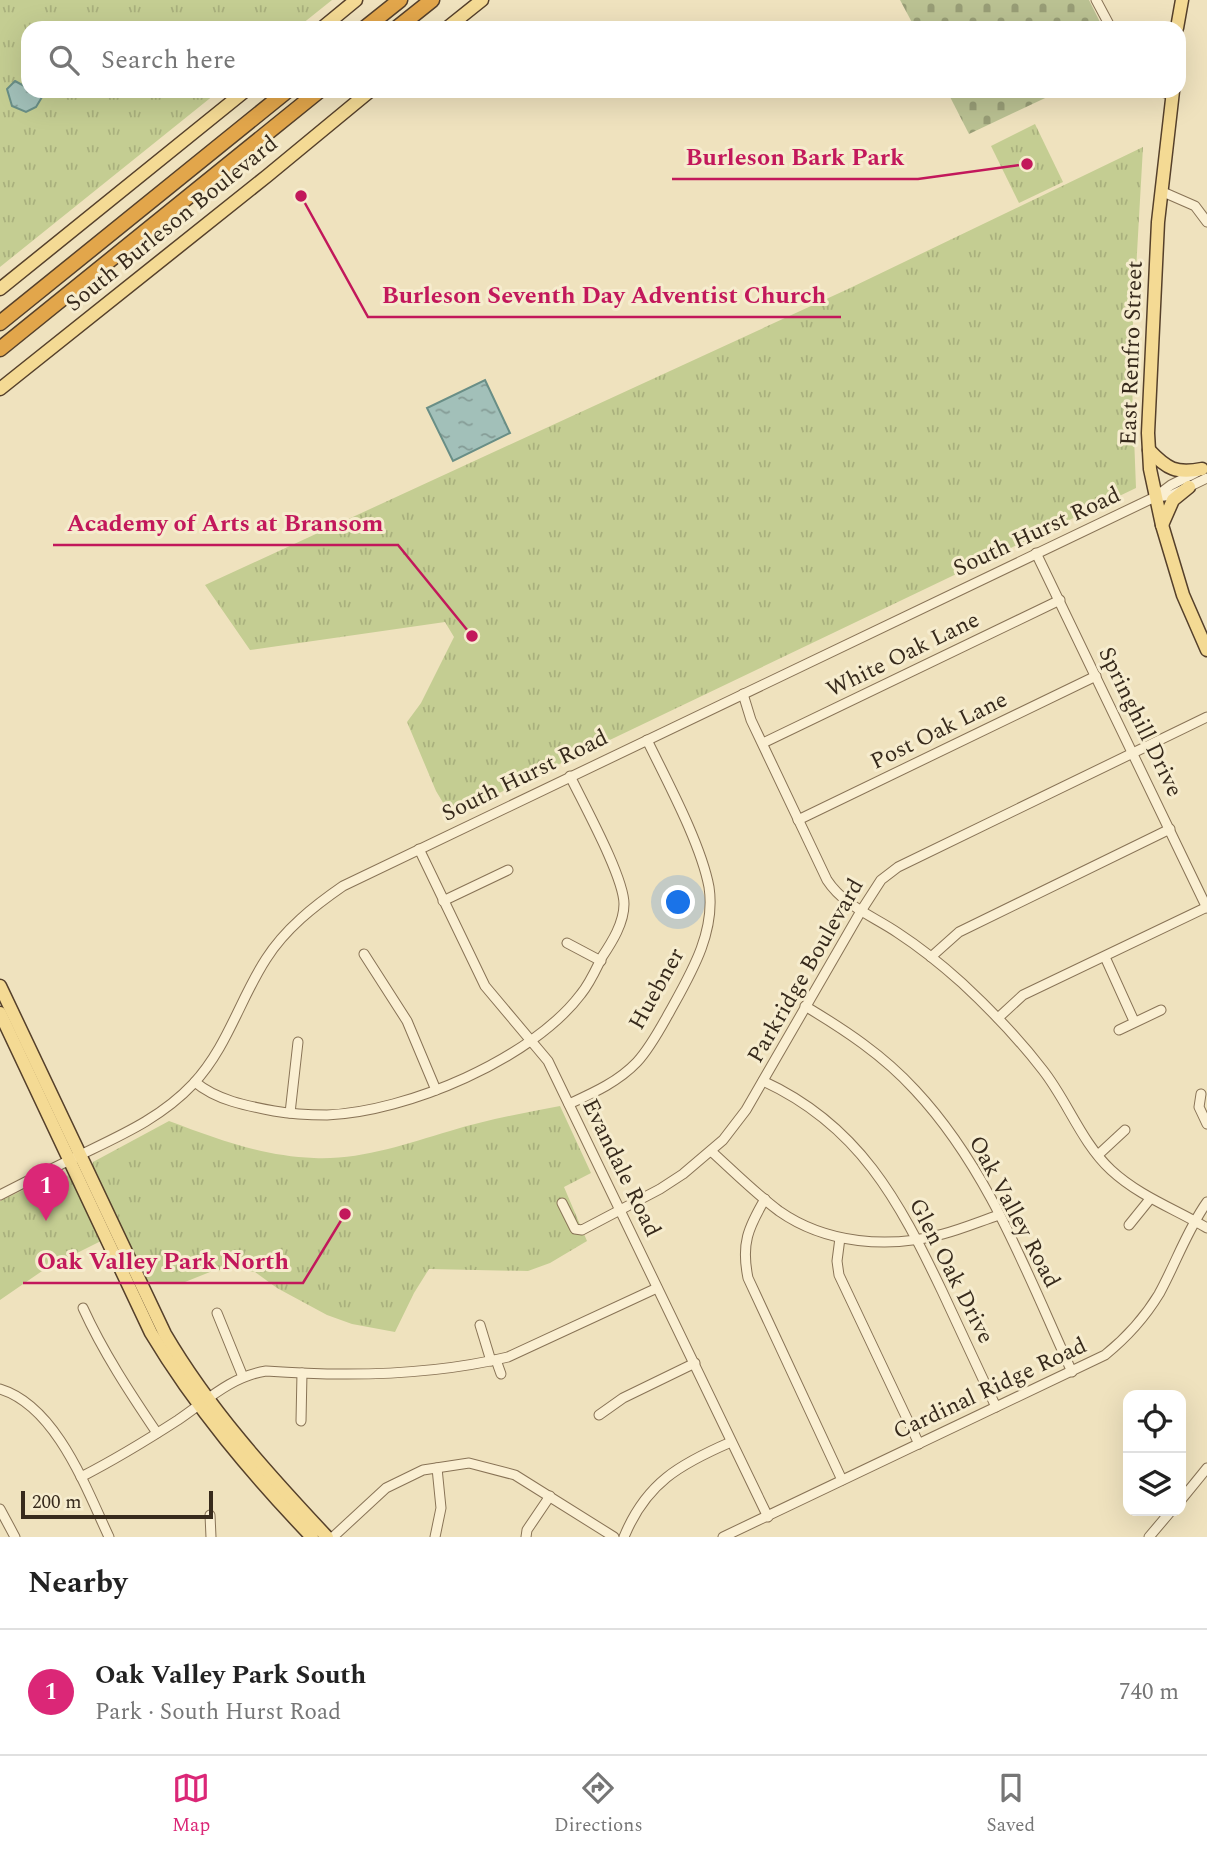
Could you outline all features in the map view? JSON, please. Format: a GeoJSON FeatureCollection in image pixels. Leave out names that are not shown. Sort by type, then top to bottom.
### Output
{"type":"FeatureCollection","features":[{"type":"Feature","properties":{"kind":"highway"},"geometry":{"type":"LineString","coordinates":[[374,21],[400,0]]}},
{"type":"Feature","properties":{"kind":"highway"},"geometry":{"type":"LineString","coordinates":[[406,21],[432,0]]}},
{"type":"Feature","properties":{"kind":"highway"},"geometry":{"type":"LineString","coordinates":[[0,323],[278,98]]}},
{"type":"Feature","properties":{"kind":"highway"},"geometry":{"type":"LineString","coordinates":[[0,349],[310,98]]}},
{"type":"Feature","properties":{"kind":"main road"},"geometry":{"type":"LineString","coordinates":[[330,21],[356,0]]}},
{"type":"Feature","properties":{"kind":"main road"},"geometry":{"type":"LineString","coordinates":[[456,21],[482,0]]}},
{"type":"Feature","properties":{"kind":"main road"},"geometry":{"type":"LineString","coordinates":[[1178,21],[1182,0]]}},
{"type":"Feature","properties":{"kind":"main road"},"geometry":{"type":"LineString","coordinates":[[0,289],[236,98]]}},
{"type":"Feature","properties":{"kind":"main road","name":"South Burleson Boulevard"},"geometry":{"type":"LineString","coordinates":[[0,389],[267,177],[362,98]]}},
{"type":"Feature","properties":{"kind":"main road","name":"East Renfro Street"},"geometry":{"type":"LineString","coordinates":[[1172,98],[1158,222],[1147,433],[1155,497],[1162,525],[1183,595],[1207,650]]}},
{"type":"Feature","properties":{"kind":"main road"},"geometry":{"type":"LineString","coordinates":[[1149,450],[1174,470],[1205,472]]}},
{"type":"Feature","properties":{"kind":"main road"},"geometry":{"type":"LineString","coordinates":[[1162,525],[1173,500],[1189,487]]}},
{"type":"Feature","properties":{"kind":"main road"},"geometry":{"type":"LineString","coordinates":[[0,986],[151,1333],[172,1366],[327,1537]]}},
{"type":"Feature","properties":{"kind":"main road"},"geometry":{"type":"LineString","coordinates":[[0,1013],[74,1158]]}},
{"type":"Feature","properties":{"kind":"main road"},"geometry":{"type":"LineString","coordinates":[[204,1402],[264,1486],[312,1537]]}},
{"type":"Feature","properties":{"kind":"street"},"geometry":{"type":"LineString","coordinates":[[1096,0],[1107,21]]}},
{"type":"Feature","properties":{"kind":"street"},"geometry":{"type":"LineString","coordinates":[[1163,192],[1195,206],[1207,222]]}},
{"type":"Feature","properties":{"kind":"street","name":"South Hurst Road"},"geometry":{"type":"LineString","coordinates":[[1155,497],[1172,495],[1189,487],[1205,472]]}},
{"type":"Feature","properties":{"kind":"street","name":"South Hurst Road"},"geometry":{"type":"LineString","coordinates":[[0,1195],[151,1120],[195,1082],[225,1038],[267,957],[302,918],[343,886],[1155,497],[1171,485],[1205,472]]}},
{"type":"Feature","properties":{"kind":"street","name":"Springhill Drive"},"geometry":{"type":"LineString","coordinates":[[1036,553],[1207,908]]}},
{"type":"Feature","properties":{"kind":"street","name":"White Oak Lane"},"geometry":{"type":"LineString","coordinates":[[763,743],[1060,600]]}},
{"type":"Feature","properties":{"kind":"street","name":"Post Oak Lane"},"geometry":{"type":"LineString","coordinates":[[798,820],[1096,676]]}},
{"type":"Feature","properties":{"kind":"street"},"geometry":{"type":"LineString","coordinates":[[743,694],[751,720],[834,890],[843,900],[932,957],[998,1018],[1042,1069],[1098,1155],[1112,1171],[1150,1199],[1207,1228]]}},
{"type":"Feature","properties":{"kind":"street","name":"Parkridge Boulevard"},"geometry":{"type":"LineString","coordinates":[[562,1203],[575,1229],[582,1230],[660,1189],[711,1151],[746,1110],[881,880],[898,867],[1207,717]]}},
{"type":"Feature","properties":{"kind":"street","name":"Huebner"},"geometry":{"type":"LineString","coordinates":[[569,1104],[606,1087],[636,1062],[658,1032],[693,970],[707,925],[709,888],[698,852],[647,740]]}},
{"type":"Feature","properties":{"kind":"street"},"geometry":{"type":"LineString","coordinates":[[195,1082],[212,1094],[255,1108],[328,1115],[368,1110],[436,1090],[490,1066],[531,1040],[561,1016],[582,994],[601,961],[620,924],[624,904],[619,881],[570,776]]}},
{"type":"Feature","properties":{"kind":"street"},"geometry":{"type":"LineString","coordinates":[[932,957],[959,932],[1170,830]]}},
{"type":"Feature","properties":{"kind":"street","name":"Evandale Road"},"geometry":{"type":"LineString","coordinates":[[419,849],[485,986],[548,1061],[768,1517]]}},
{"type":"Feature","properties":{"kind":"street"},"geometry":{"type":"LineString","coordinates":[[443,901],[508,870]]}},
{"type":"Feature","properties":{"kind":"street"},"geometry":{"type":"LineString","coordinates":[[998,1018],[1023,995],[1207,908]]}},
{"type":"Feature","properties":{"kind":"street"},"geometry":{"type":"LineString","coordinates":[[567,943],[601,961]]}},
{"type":"Feature","properties":{"kind":"street"},"geometry":{"type":"LineString","coordinates":[[364,954],[407,1021],[436,1090]]}},
{"type":"Feature","properties":{"kind":"street"},"geometry":{"type":"LineString","coordinates":[[1105,957],[1134,1021]]}},
{"type":"Feature","properties":{"kind":"street","name":"Oak Valley Road"},"geometry":{"type":"LineString","coordinates":[[805,1006],[855,1037],[914,1088],[941,1119],[970,1160],[999,1214],[1072,1371]]}},
{"type":"Feature","properties":{"kind":"street"},"geometry":{"type":"LineString","coordinates":[[1119,1030],[1161,1010]]}},
{"type":"Feature","properties":{"kind":"street"},"geometry":{"type":"LineString","coordinates":[[290,1113],[298,1042]]}},
{"type":"Feature","properties":{"kind":"street","name":"Glen Oak Drive"},"geometry":{"type":"LineString","coordinates":[[763,1081],[790,1093],[819,1114],[860,1152],[906,1217],[996,1407]]}},
{"type":"Feature","properties":{"kind":"street"},"geometry":{"type":"LineString","coordinates":[[1201,1094],[1199,1107],[1207,1124]]}},
{"type":"Feature","properties":{"kind":"street"},"geometry":{"type":"LineString","coordinates":[[1098,1155],[1125,1130]]}},
{"type":"Feature","properties":{"kind":"street"},"geometry":{"type":"LineString","coordinates":[[711,1151],[765,1199],[798,1222],[840,1238],[883,1242],[917,1239],[944,1234],[999,1214]]}},
{"type":"Feature","properties":{"kind":"street"},"geometry":{"type":"LineString","coordinates":[[765,1199],[753,1219],[746,1239],[744,1258],[748,1278],[842,1480]]}},
{"type":"Feature","properties":{"kind":"street"},"geometry":{"type":"LineString","coordinates":[[1129,1226],[1150,1199]]}},
{"type":"Feature","properties":{"kind":"street","name":"Cardinal Ridge Road"},"geometry":{"type":"LineString","coordinates":[[723,1537],[1105,1355],[1127,1336],[1158,1295],[1194,1220],[1207,1202]]}},
{"type":"Feature","properties":{"kind":"street"},"geometry":{"type":"LineString","coordinates":[[840,1238],[837,1261],[839,1275],[919,1444]]}},
{"type":"Feature","properties":{"kind":"street"},"geometry":{"type":"LineString","coordinates":[[81,1477],[157,1433],[243,1377],[266,1371],[400,1374],[494,1361],[508,1357],[657,1287]]}},
{"type":"Feature","properties":{"kind":"street"},"geometry":{"type":"LineString","coordinates":[[83,1308],[117,1372],[157,1433]]}},
{"type":"Feature","properties":{"kind":"street"},"geometry":{"type":"LineString","coordinates":[[217,1313],[243,1377]]}},
{"type":"Feature","properties":{"kind":"street"},"geometry":{"type":"LineString","coordinates":[[480,1325],[501,1374]]}},
{"type":"Feature","properties":{"kind":"street"},"geometry":{"type":"LineString","coordinates":[[599,1415],[623,1398],[695,1363]]}},
{"type":"Feature","properties":{"kind":"street"},"geometry":{"type":"LineString","coordinates":[[301,1422],[302,1373]]}},
{"type":"Feature","properties":{"kind":"street"},"geometry":{"type":"LineString","coordinates":[[0,1389],[32,1406],[53,1431],[81,1477],[109,1537]]}},
{"type":"Feature","properties":{"kind":"street"},"geometry":{"type":"LineString","coordinates":[[624,1537],[636,1511],[660,1481],[689,1460],[732,1442]]}},
{"type":"Feature","properties":{"kind":"street"},"geometry":{"type":"LineString","coordinates":[[333,1537],[386,1488],[424,1470],[469,1463],[515,1475],[614,1537]]}},
{"type":"Feature","properties":{"kind":"street"},"geometry":{"type":"LineString","coordinates":[[435,1537],[441,1508],[437,1468]]}},
{"type":"Feature","properties":{"kind":"street"},"geometry":{"type":"LineString","coordinates":[[1186,1494],[1207,1468]]}},
{"type":"Feature","properties":{"kind":"street"},"geometry":{"type":"LineString","coordinates":[[526,1537],[527,1531],[550,1496]]}},
{"type":"Feature","properties":{"kind":"street"},"geometry":{"type":"LineString","coordinates":[[0,1509],[15,1537]]}},
{"type":"Feature","properties":{"kind":"street"},"geometry":{"type":"LineString","coordinates":[[210,1515],[211,1537]]}},
{"type":"Feature","properties":{"kind":"street"},"geometry":{"type":"LineString","coordinates":[[1149,1537],[1167,1516]]}},
{"type":"Feature","properties":{"kind":"green space"},"geometry":{"type":"Polygon","coordinates":[[[0,0],[332,0],[306,21],[21,21],[21,98],[210,98],[0,267],[0,0]]]}},
{"type":"Feature","properties":{"kind":"green space"},"geometry":{"type":"Polygon","coordinates":[[[900,0],[1089,0],[1100,21],[911,21],[900,0]]]}},
{"type":"Feature","properties":{"kind":"green space"},"geometry":{"type":"Polygon","coordinates":[[[951,98],[1045,98],[969,134],[951,98]]]}},
{"type":"Feature","properties":{"kind":"green space"},"geometry":{"type":"Polygon","coordinates":[[[1035,124],[1063,182],[1019,203],[991,146],[1035,124]]]}},
{"type":"Feature","properties":{"kind":"green space"},"geometry":{"type":"Polygon","coordinates":[[[1143,147],[1131,359],[1136,488],[451,816],[436,791],[407,722],[421,703],[454,637],[445,622],[250,650],[205,585],[848,289],[1143,147]]]}},
{"type":"Feature","properties":{"kind":"green space"},"geometry":{"type":"Polygon","coordinates":[[[560,1106],[591,1173],[564,1187],[587,1241],[550,1263],[528,1271],[429,1269],[395,1332],[352,1324],[327,1315],[277,1288],[255,1272],[231,1268],[210,1272],[180,1284],[146,1281],[92,1169],[93,1162],[169,1121],[258,1150],[295,1157],[332,1158],[383,1150],[477,1123],[560,1106]]]}},
{"type":"Feature","properties":{"kind":"green space"},"geometry":{"type":"Polygon","coordinates":[[[59,1173],[71,1177],[101,1241],[45,1269],[0,1300],[0,1201],[59,1173]]]}},
{"type":"Feature","properties":{"kind":"water"},"geometry":{"type":"Polygon","coordinates":[[[15,81],[21,84],[21,98],[41,98],[36,107],[26,112],[12,106],[7,89],[15,81]]]}},
{"type":"Feature","properties":{"kind":"water"},"geometry":{"type":"Polygon","coordinates":[[[485,380],[510,433],[453,461],[427,408],[485,380]]]}},
{"type":"Feature","properties":{"kind":"place","name":"Burleson Bark Park"},"geometry":{"type":"Point","coordinates":[1027,164]}},
{"type":"Feature","properties":{"kind":"place","name":"Burleson Seventh Day Adventist Church"},"geometry":{"type":"Point","coordinates":[301,196]}},
{"type":"Feature","properties":{"kind":"place","name":"Academy of Arts at Bransom"},"geometry":{"type":"Point","coordinates":[472,636]}},
{"type":"Feature","properties":{"kind":"place","name":"Oak Valley Park North"},"geometry":{"type":"Point","coordinates":[345,1214]}},
{"type":"Feature","properties":{"kind":"place","name":"Oak Valley Park South"},"geometry":{"type":"Point","coordinates":[46,1221]}}]}
